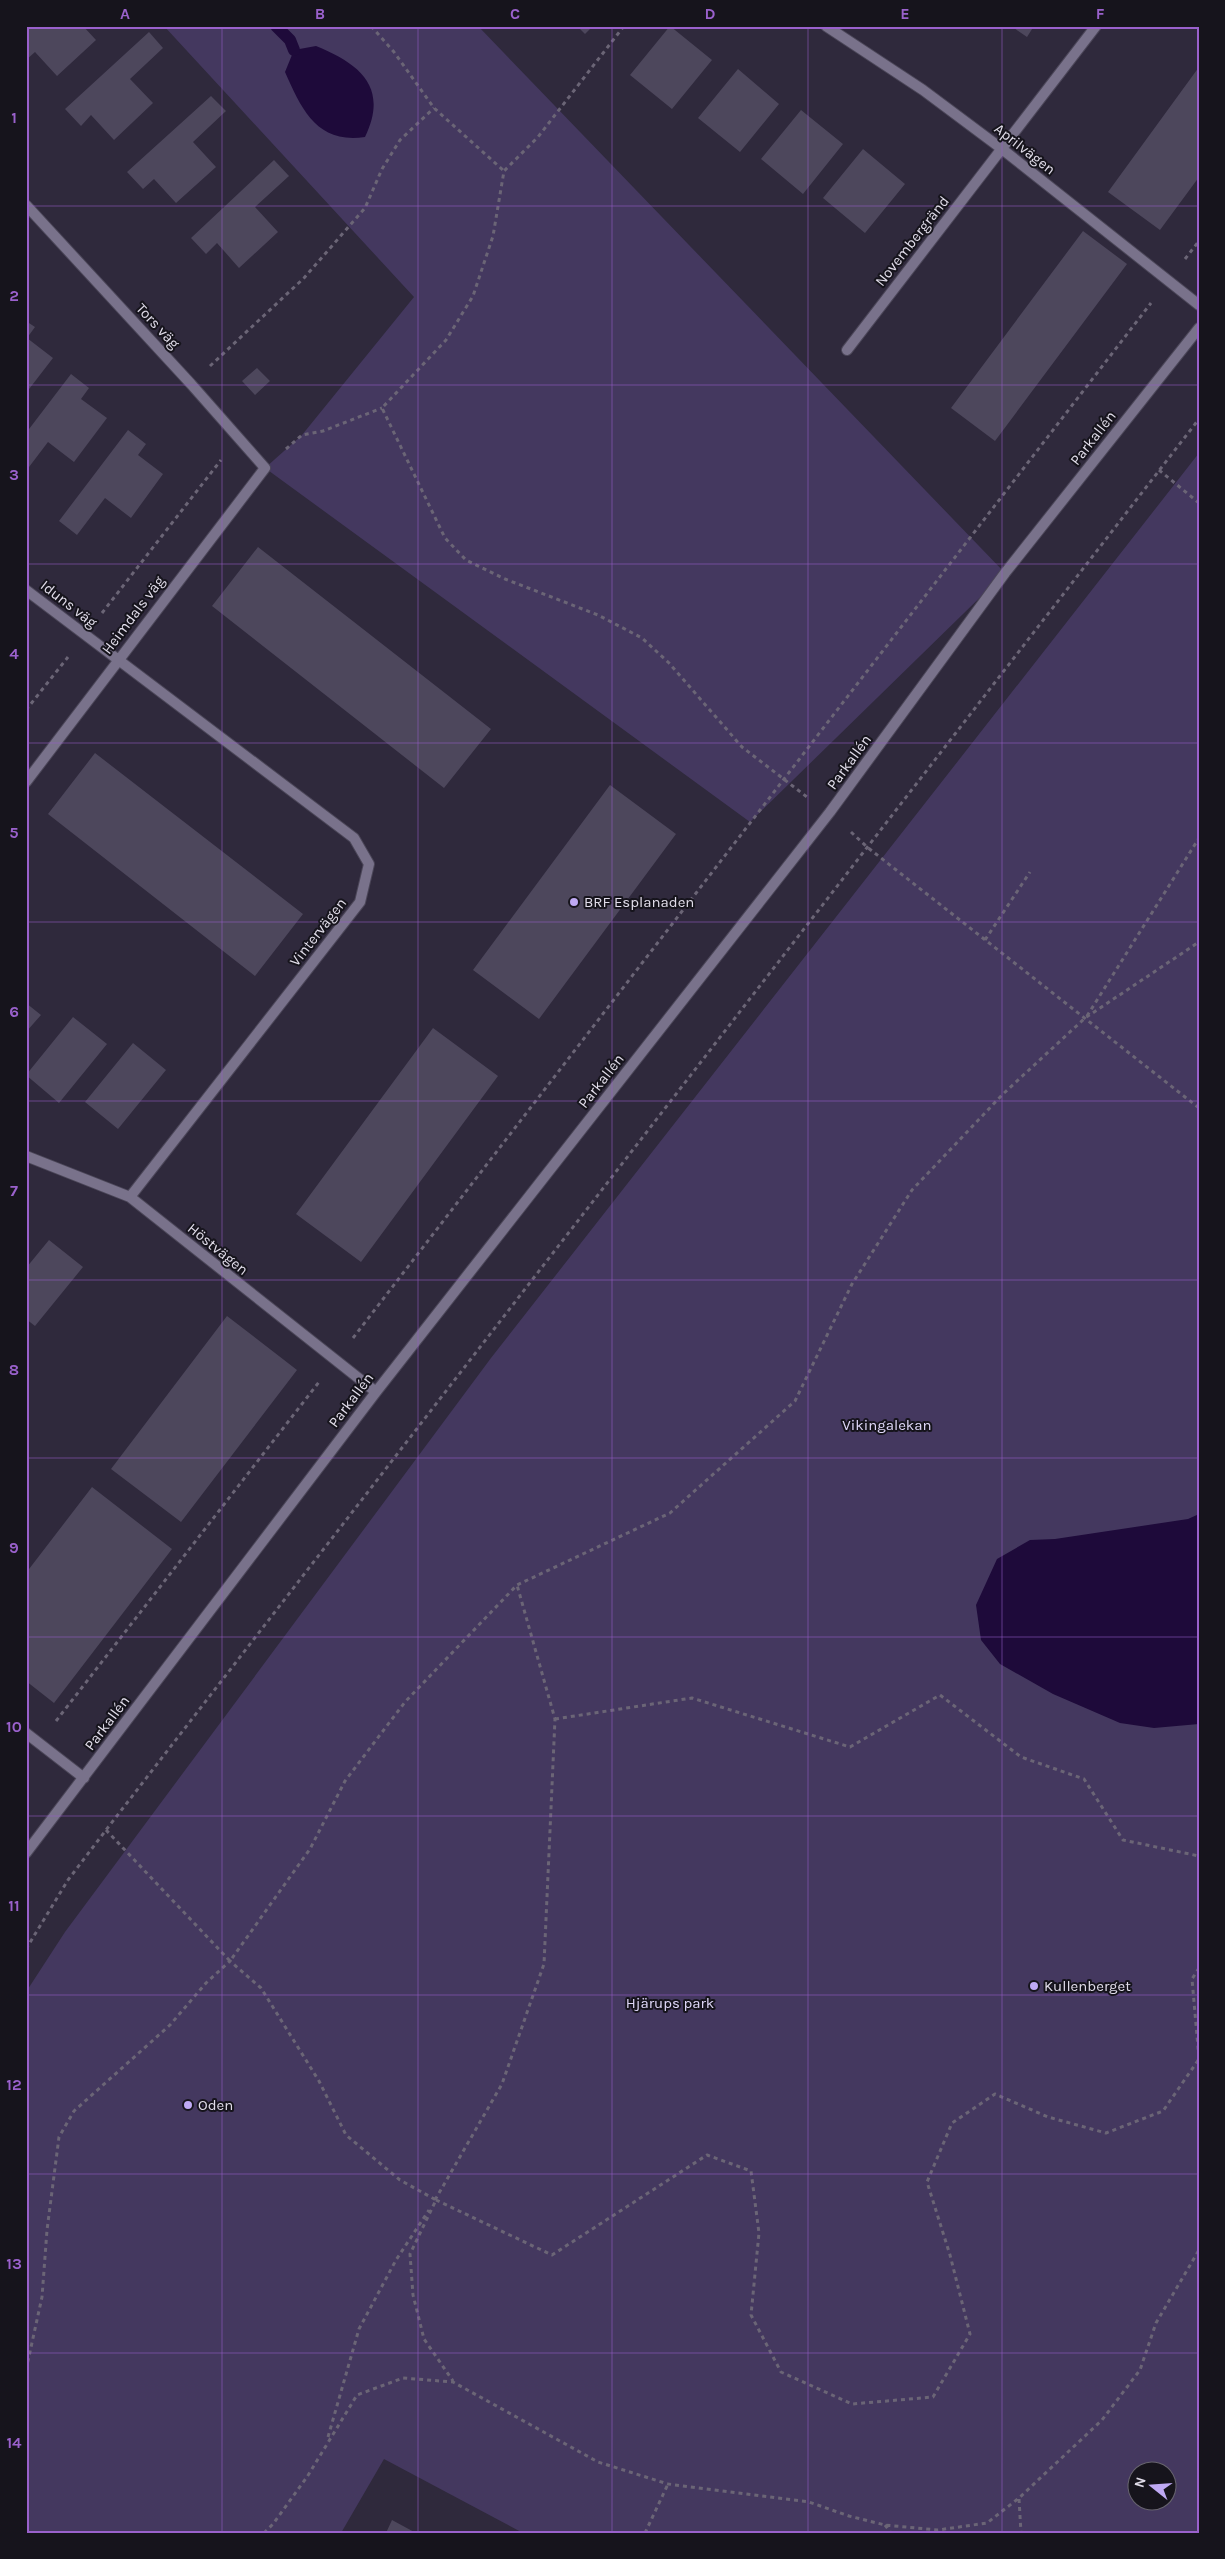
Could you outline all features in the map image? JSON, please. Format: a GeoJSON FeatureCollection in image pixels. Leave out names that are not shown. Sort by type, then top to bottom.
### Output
{"type":"FeatureCollection","features":[{"type":"Feature","properties":{"kind":"street","name":"Aprilvägen"},"geometry":{"type":"LineString","coordinates":[[826,26],[923,90],[1002,149],[1199,306]]}},
{"type":"Feature","properties":{"kind":"street","name":"Novembergränd"},"geometry":{"type":"LineString","coordinates":[[847,350],[1096,26]]}},
{"type":"Feature","properties":{"kind":"street","name":"Tors väg"},"geometry":{"type":"LineString","coordinates":[[26,206],[191,384],[265,468]]}},
{"type":"Feature","properties":{"kind":"street","name":"Parkallén"},"geometry":{"type":"LineString","coordinates":[[26,1853],[376,1392],[830,812],[1005,573],[1199,328]]}},
{"type":"Feature","properties":{"kind":"street","name":"Heimdals väg"},"geometry":{"type":"LineString","coordinates":[[26,782],[265,468]]}},
{"type":"Feature","properties":{"kind":"street","name":"Iduns väg"},"geometry":{"type":"LineString","coordinates":[[26,590],[118,661]]}},
{"type":"Feature","properties":{"kind":"street","name":"Vintervägen"},"geometry":{"type":"LineString","coordinates":[[118,661],[354,838],[369,864],[360,902],[130,1197]]}},
{"type":"Feature","properties":{"kind":"street","name":"Höstvägen"},"geometry":{"type":"LineString","coordinates":[[26,1156],[130,1197],[376,1392]]}},
{"type":"Feature","properties":{"kind":"street"},"geometry":{"type":"LineString","coordinates":[[26,1732],[84,1778]]}},
{"type":"Feature","properties":{"kind":"path"},"geometry":{"type":"LineString","coordinates":[[371,26],[394,52],[434,108],[504,170]]}},
{"type":"Feature","properties":{"kind":"path"},"geometry":{"type":"LineString","coordinates":[[265,468],[302,434],[323,430],[382,408],[446,340],[473,296],[492,236],[504,170],[538,137],[624,26]]}},
{"type":"Feature","properties":{"kind":"path"},"geometry":{"type":"LineString","coordinates":[[191,384],[304,278],[365,208],[382,169],[400,140],[434,108]]}},
{"type":"Feature","properties":{"kind":"path"},"geometry":{"type":"LineString","coordinates":[[39,1743],[1199,242]]}},
{"type":"Feature","properties":{"kind":"path"},"geometry":{"type":"LineString","coordinates":[[382,408],[446,538],[466,560],[505,579],[598,615],[642,638],[669,663],[742,747],[830,812]]}},
{"type":"Feature","properties":{"kind":"path"},"geometry":{"type":"LineString","coordinates":[[26,1949],[68,1880],[106,1830],[1199,418]]}},
{"type":"Feature","properties":{"kind":"path"},"geometry":{"type":"LineString","coordinates":[[26,710],[238,438]]}},
{"type":"Feature","properties":{"kind":"path"},"geometry":{"type":"LineString","coordinates":[[1159,470],[1199,503]]}},
{"type":"Feature","properties":{"kind":"path"},"geometry":{"type":"LineString","coordinates":[[1085,1018],[1199,838]]}},
{"type":"Feature","properties":{"kind":"path"},"geometry":{"type":"LineString","coordinates":[[866,847],[1199,1108]]}},
{"type":"Feature","properties":{"kind":"path"},"geometry":{"type":"LineString","coordinates":[[985,940],[1030,872]]}},
{"type":"Feature","properties":{"kind":"path"},"geometry":{"type":"LineString","coordinates":[[26,2370],[42,2297],[47,2230],[60,2137],[74,2111],[170,2025],[206,1983],[230,1961],[310,1849],[345,1780],[405,1702],[516,1585],[670,1513],[795,1401],[852,1284],[912,1190],[1003,1094],[1085,1018],[1199,942]]}},
{"type":"Feature","properties":{"kind":"path"},"geometry":{"type":"LineString","coordinates":[[453,2382],[424,2339],[414,2295],[410,2254],[436,2200],[502,2084],[544,1964],[555,1719],[516,1585]]}},
{"type":"Feature","properties":{"kind":"path"},"geometry":{"type":"LineString","coordinates":[[555,1719],[692,1698],[850,1747],[940,1695],[1021,1757],[1084,1779],[1123,1840],[1199,1856]]}},
{"type":"Feature","properties":{"kind":"path"},"geometry":{"type":"LineString","coordinates":[[106,1830],[230,1961],[261,1988],[319,2081],[346,2135],[400,2180],[436,2200],[552,2255],[707,2155],[751,2171],[759,2233],[752,2315],[781,2372],[852,2404],[933,2397],[970,2334],[950,2255],[927,2182],[952,2123],[995,2094],[1048,2117],[1106,2133],[1163,2112],[1199,2059],[1192,1979],[1199,1968]]}},
{"type":"Feature","properties":{"kind":"path"},"geometry":{"type":"LineString","coordinates":[[327,2440],[359,2329],[396,2260],[436,2200]]}},
{"type":"Feature","properties":{"kind":"path"},"geometry":{"type":"LineString","coordinates":[[264,2533],[273,2524],[307,2477],[327,2440],[357,2395],[403,2378],[453,2382],[598,2462],[668,2484],[809,2502],[849,2516],[885,2525],[938,2530],[988,2523],[1020,2498],[1102,2420],[1140,2370],[1156,2323],[1199,2250]]}},
{"type":"Feature","properties":{"kind":"path"},"geometry":{"type":"LineString","coordinates":[[645,2533],[668,2484]]}},
{"type":"Feature","properties":{"kind":"path"},"geometry":{"type":"LineString","coordinates":[[1020,2498],[1021,2533]]}},
{"type":"Feature","properties":{"kind":"path"},"geometry":{"type":"LineString","coordinates":[[885,2525],[891,2533]]}},
{"type":"Feature","properties":{"kind":"green space"},"geometry":{"type":"Polygon","coordinates":[[[164,26],[478,26],[1005,573],[750,822],[265,468],[302,435],[414,297],[164,26]]]}},
{"type":"Feature","properties":{"kind":"green space","name":"Hjärups park"},"geometry":{"type":"Polygon","coordinates":[[[1199,453],[1199,2533],[523,2533],[384,2459],[341,2533],[26,2533],[26,1992],[65,1932],[491,1358],[1199,453]]]}},
{"type":"Feature","properties":{"kind":"shaded area"},"geometry":{"type":"Polygon","coordinates":[[[316,46],[346,61],[366,80],[372,91],[374,104],[372,119],[365,137],[348,138],[323,130],[313,121],[298,99],[285,72],[294,50],[316,46]]]}},
{"type":"Feature","properties":{"kind":"shaded area"},"geometry":{"type":"Polygon","coordinates":[[[1199,1514],[1199,1724],[1154,1728],[1120,1723],[1053,1694],[1000,1664],[981,1640],[976,1605],[997,1559],[1030,1540],[1055,1539],[1188,1519],[1199,1514]]]}},
{"type":"Feature","properties":{"kind":"building"},"geometry":{"type":"Polygon","coordinates":[[[30,26],[83,26],[96,40],[57,76],[35,52],[26,60],[26,29],[30,26]]]}},
{"type":"Feature","properties":{"kind":"building"},"geometry":{"type":"Polygon","coordinates":[[[577,26],[593,26],[585,34],[577,26]]]}},
{"type":"Feature","properties":{"kind":"building"},"geometry":{"type":"Polygon","coordinates":[[[670,26],[712,60],[672,109],[630,75],[670,26]]]}},
{"type":"Feature","properties":{"kind":"building"},"geometry":{"type":"Polygon","coordinates":[[[1011,26],[1034,26],[1027,37],[1011,26]]]}},
{"type":"Feature","properties":{"kind":"building"},"geometry":{"type":"Polygon","coordinates":[[[149,32],[163,48],[130,79],[153,103],[114,140],[91,115],[81,126],[65,109],[149,32]]]}},
{"type":"Feature","properties":{"kind":"building"},"geometry":{"type":"Polygon","coordinates":[[[1199,67],[1199,177],[1160,230],[1108,192],[1199,67]]]}},
{"type":"Feature","properties":{"kind":"building"},"geometry":{"type":"Polygon","coordinates":[[[738,69],[779,104],[740,152],[698,118],[738,69]]]}},
{"type":"Feature","properties":{"kind":"building"},"geometry":{"type":"Polygon","coordinates":[[[211,96],[226,111],[193,142],[216,167],[176,203],[154,179],[143,189],[127,172],[211,96]]]}},
{"type":"Feature","properties":{"kind":"building"},"geometry":{"type":"Polygon","coordinates":[[[801,110],[843,144],[803,194],[761,159],[801,110]]]}},
{"type":"Feature","properties":{"kind":"building"},"geometry":{"type":"Polygon","coordinates":[[[863,149],[905,184],[865,233],[823,198],[863,149]]]}},
{"type":"Feature","properties":{"kind":"building"},"geometry":{"type":"Polygon","coordinates":[[[274,160],[289,176],[255,207],[278,232],[239,268],[217,243],[206,254],[191,238],[274,160]]]}},
{"type":"Feature","properties":{"kind":"building"},"geometry":{"type":"Polygon","coordinates":[[[1083,231],[1127,264],[995,441],[951,408],[1083,231]]]}},
{"type":"Feature","properties":{"kind":"building"},"geometry":{"type":"Polygon","coordinates":[[[26,321],[35,327],[27,338],[53,358],[26,393],[26,321]]]}},
{"type":"Feature","properties":{"kind":"building"},"geometry":{"type":"Polygon","coordinates":[[[257,368],[270,381],[255,395],[242,381],[257,368]]]}},
{"type":"Feature","properties":{"kind":"building"},"geometry":{"type":"Polygon","coordinates":[[[71,374],[89,388],[81,399],[107,418],[74,462],[48,442],[26,471],[26,433],[71,374]]]}},
{"type":"Feature","properties":{"kind":"building"},"geometry":{"type":"Polygon","coordinates":[[[128,430],[146,444],[138,455],[163,474],[131,518],[105,498],[77,535],[59,521],[128,430]]]}},
{"type":"Feature","properties":{"kind":"building"},"geometry":{"type":"Polygon","coordinates":[[[258,547],[491,729],[444,788],[212,606],[258,547]]]}},
{"type":"Feature","properties":{"kind":"building"},"geometry":{"type":"Polygon","coordinates":[[[95,753],[303,914],[255,976],[48,814],[95,753]]]}},
{"type":"Feature","properties":{"kind":"building","name":"BRF Esplanaden"},"geometry":{"type":"Polygon","coordinates":[[[610,785],[676,834],[539,1019],[473,970],[610,785]]]}},
{"type":"Feature","properties":{"kind":"building"},"geometry":{"type":"Polygon","coordinates":[[[26,1003],[41,1015],[26,1032],[26,1003]]]}},
{"type":"Feature","properties":{"kind":"building"},"geometry":{"type":"Polygon","coordinates":[[[73,1017],[107,1044],[59,1103],[26,1075],[73,1017]]]}},
{"type":"Feature","properties":{"kind":"building"},"geometry":{"type":"Polygon","coordinates":[[[433,1028],[498,1076],[361,1262],[296,1214],[433,1028]]]}},
{"type":"Feature","properties":{"kind":"building"},"geometry":{"type":"Polygon","coordinates":[[[133,1043],[166,1070],[118,1129],[85,1102],[133,1043]]]}},
{"type":"Feature","properties":{"kind":"building"},"geometry":{"type":"Polygon","coordinates":[[[49,1240],[83,1267],[35,1326],[26,1319],[26,1268],[49,1240]]]}},
{"type":"Feature","properties":{"kind":"building"},"geometry":{"type":"Polygon","coordinates":[[[227,1316],[297,1370],[181,1522],[111,1469],[227,1316]]]}},
{"type":"Feature","properties":{"kind":"building"},"geometry":{"type":"Polygon","coordinates":[[[92,1487],[172,1549],[54,1703],[26,1681],[26,1573],[92,1487]]]}},
{"type":"Feature","properties":{"kind":"building"},"geometry":{"type":"Polygon","coordinates":[[[392,2520],[416,2533],[386,2533],[392,2520]]]}},
{"type":"Feature","properties":{"kind":"waterway"},"geometry":{"type":"LineString","coordinates":[[276,26],[290,40],[294,50]]}},
{"type":"Feature","properties":{"kind":"place","name":"BRF Esplanaden"},"geometry":{"type":"Point","coordinates":[574,902]}},
{"type":"Feature","properties":{"kind":"place","name":"Kullenberget"},"geometry":{"type":"Point","coordinates":[1034,1986]}},
{"type":"Feature","properties":{"kind":"place","name":"Oden"},"geometry":{"type":"Point","coordinates":[188,2105]}},
{"type":"Feature","properties":{"kind":"park label","name":"Vikingalekan"},"geometry":{"type":"Point","coordinates":[887,1425]}}]}
